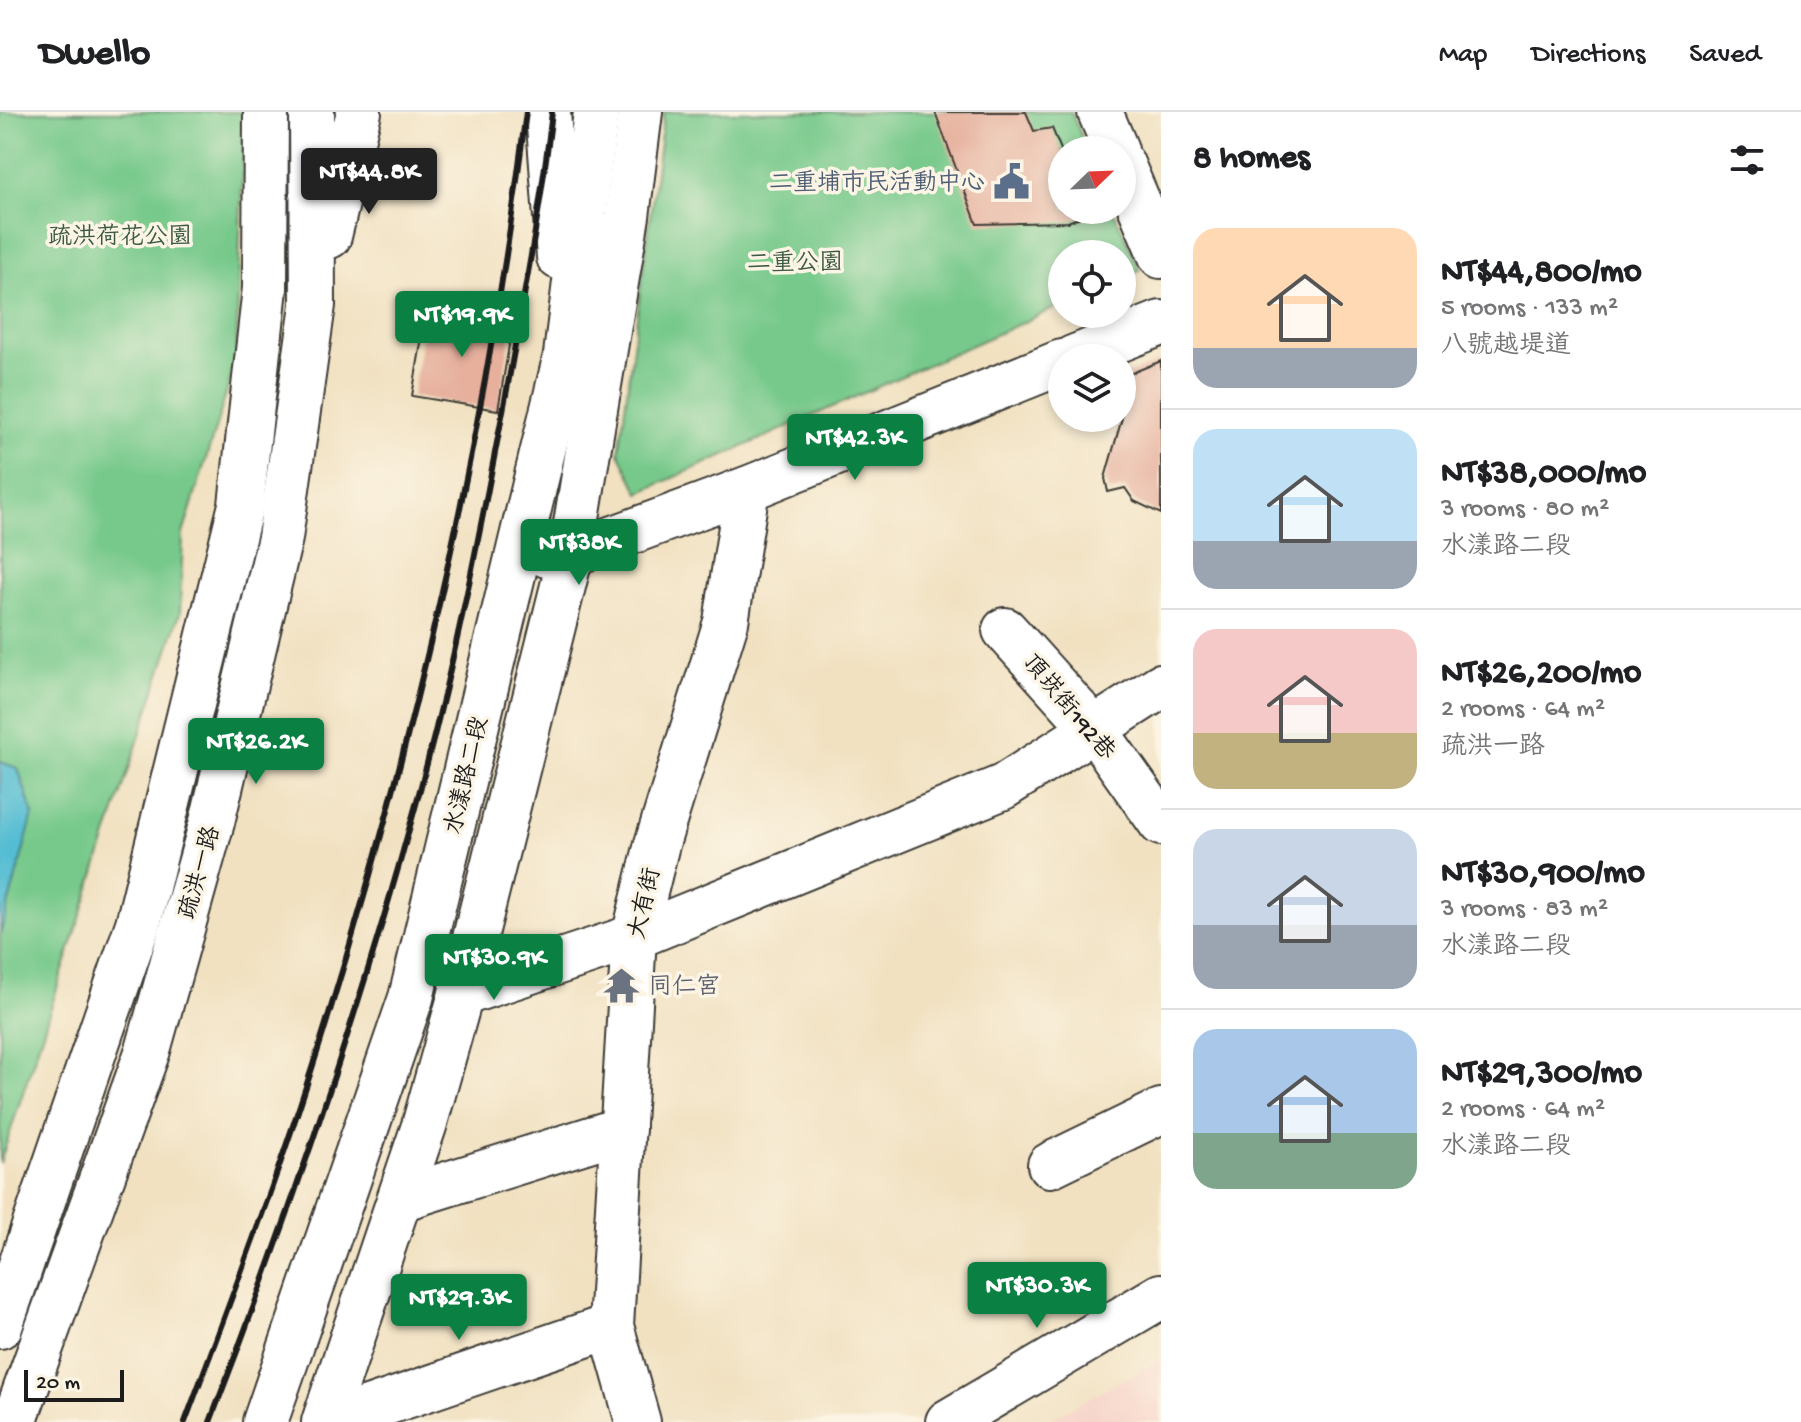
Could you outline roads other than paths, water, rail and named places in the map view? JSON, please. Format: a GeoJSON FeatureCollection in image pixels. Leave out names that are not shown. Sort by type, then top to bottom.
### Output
{"type":"FeatureCollection","features":[{"type":"Feature","properties":{"kind":"street","name":"疏洪一路"},"geometry":{"type":"LineString","coordinates":[[0,1326],[138,924],[241,505],[265,288],[266,112]]}},
{"type":"Feature","properties":{"kind":"street","name":"疏洪一路"},"geometry":{"type":"LineString","coordinates":[[14,1422],[148,1050],[212,822],[280,538],[313,305],[312,112]]}},
{"type":"Feature","properties":{"kind":"street"},"geometry":{"type":"LineString","coordinates":[[313,305],[359,112]]}},
{"type":"Feature","properties":{"kind":"street"},"geometry":{"type":"LineString","coordinates":[[548,112],[566,355]]}},
{"type":"Feature","properties":{"kind":"street","name":"水漾路二段"},"geometry":{"type":"LineString","coordinates":[[265,1422],[411,998],[566,355],[596,112]]}},
{"type":"Feature","properties":{"kind":"street","name":"水漾路二段"},"geometry":{"type":"LineString","coordinates":[[327,1422],[403,1198],[461,994],[571,554],[627,216],[640,112]]}},
{"type":"Feature","properties":{"kind":"street"},"geometry":{"type":"LineString","coordinates":[[1100,112],[1110,136]]}},
{"type":"Feature","properties":{"kind":"street"},"geometry":{"type":"LineString","coordinates":[[1136,197],[1161,256]]}},
{"type":"Feature","properties":{"kind":"street"},"geometry":{"type":"LineString","coordinates":[[1108,344],[1161,323]]}},
{"type":"Feature","properties":{"kind":"street"},"geometry":{"type":"LineString","coordinates":[[517,557],[571,554],[747,489],[1048,368]]}},
{"type":"Feature","properties":{"kind":"street","name":"大有街"},"geometry":{"type":"LineString","coordinates":[[638,1422],[611,1326],[634,937],[657,844],[726,622],[747,489]]}},
{"type":"Feature","properties":{"kind":"street","name":"頂崁街192巷"},"geometry":{"type":"LineString","coordinates":[[1005,630],[1095,730],[1161,823]]}},
{"type":"Feature","properties":{"kind":"street"},"geometry":{"type":"LineString","coordinates":[[461,994],[634,937],[1003,787],[1161,686]]}},
{"type":"Feature","properties":{"kind":"street"},"geometry":{"type":"LineString","coordinates":[[1050,1165],[1161,1111]]}},
{"type":"Feature","properties":{"kind":"street"},"geometry":{"type":"LineString","coordinates":[[403,1198],[623,1129]]}},
{"type":"Feature","properties":{"kind":"street"},"geometry":{"type":"LineString","coordinates":[[948,1422],[1161,1296]]}},
{"type":"Feature","properties":{"kind":"street"},"geometry":{"type":"LineString","coordinates":[[327,1422],[611,1326]]}},
{"type":"Feature","properties":{"kind":"water"},"geometry":{"type":"Polygon","coordinates":[[[0,762],[18,768],[33,815],[0,935],[0,762]]]}},
{"type":"Feature","properties":{"kind":"railway"},"geometry":{"type":"LineString","coordinates":[[185,1422],[305,1091],[355,929],[417,699],[469,465],[491,347],[526,112]]}},
{"type":"Feature","properties":{"kind":"railway"},"geometry":{"type":"LineString","coordinates":[[210,1422],[320,1118],[370,963],[429,757],[465,602],[496,447],[543,183],[552,112]]}},
{"type":"Feature","properties":{"kind":"place","name":"二重埔市民活動中心"},"geometry":{"type":"Point","coordinates":[1011,181]}},
{"type":"Feature","properties":{"kind":"place","name":"同仁宮"},"geometry":{"type":"Point","coordinates":[622,985]}},
{"type":"Feature","properties":{"kind":"park label","name":"疏洪荷花公園"},"geometry":{"type":"Point","coordinates":[120,235]}},
{"type":"Feature","properties":{"kind":"park label","name":"二重公園"},"geometry":{"type":"Point","coordinates":[795,261]}}]}
